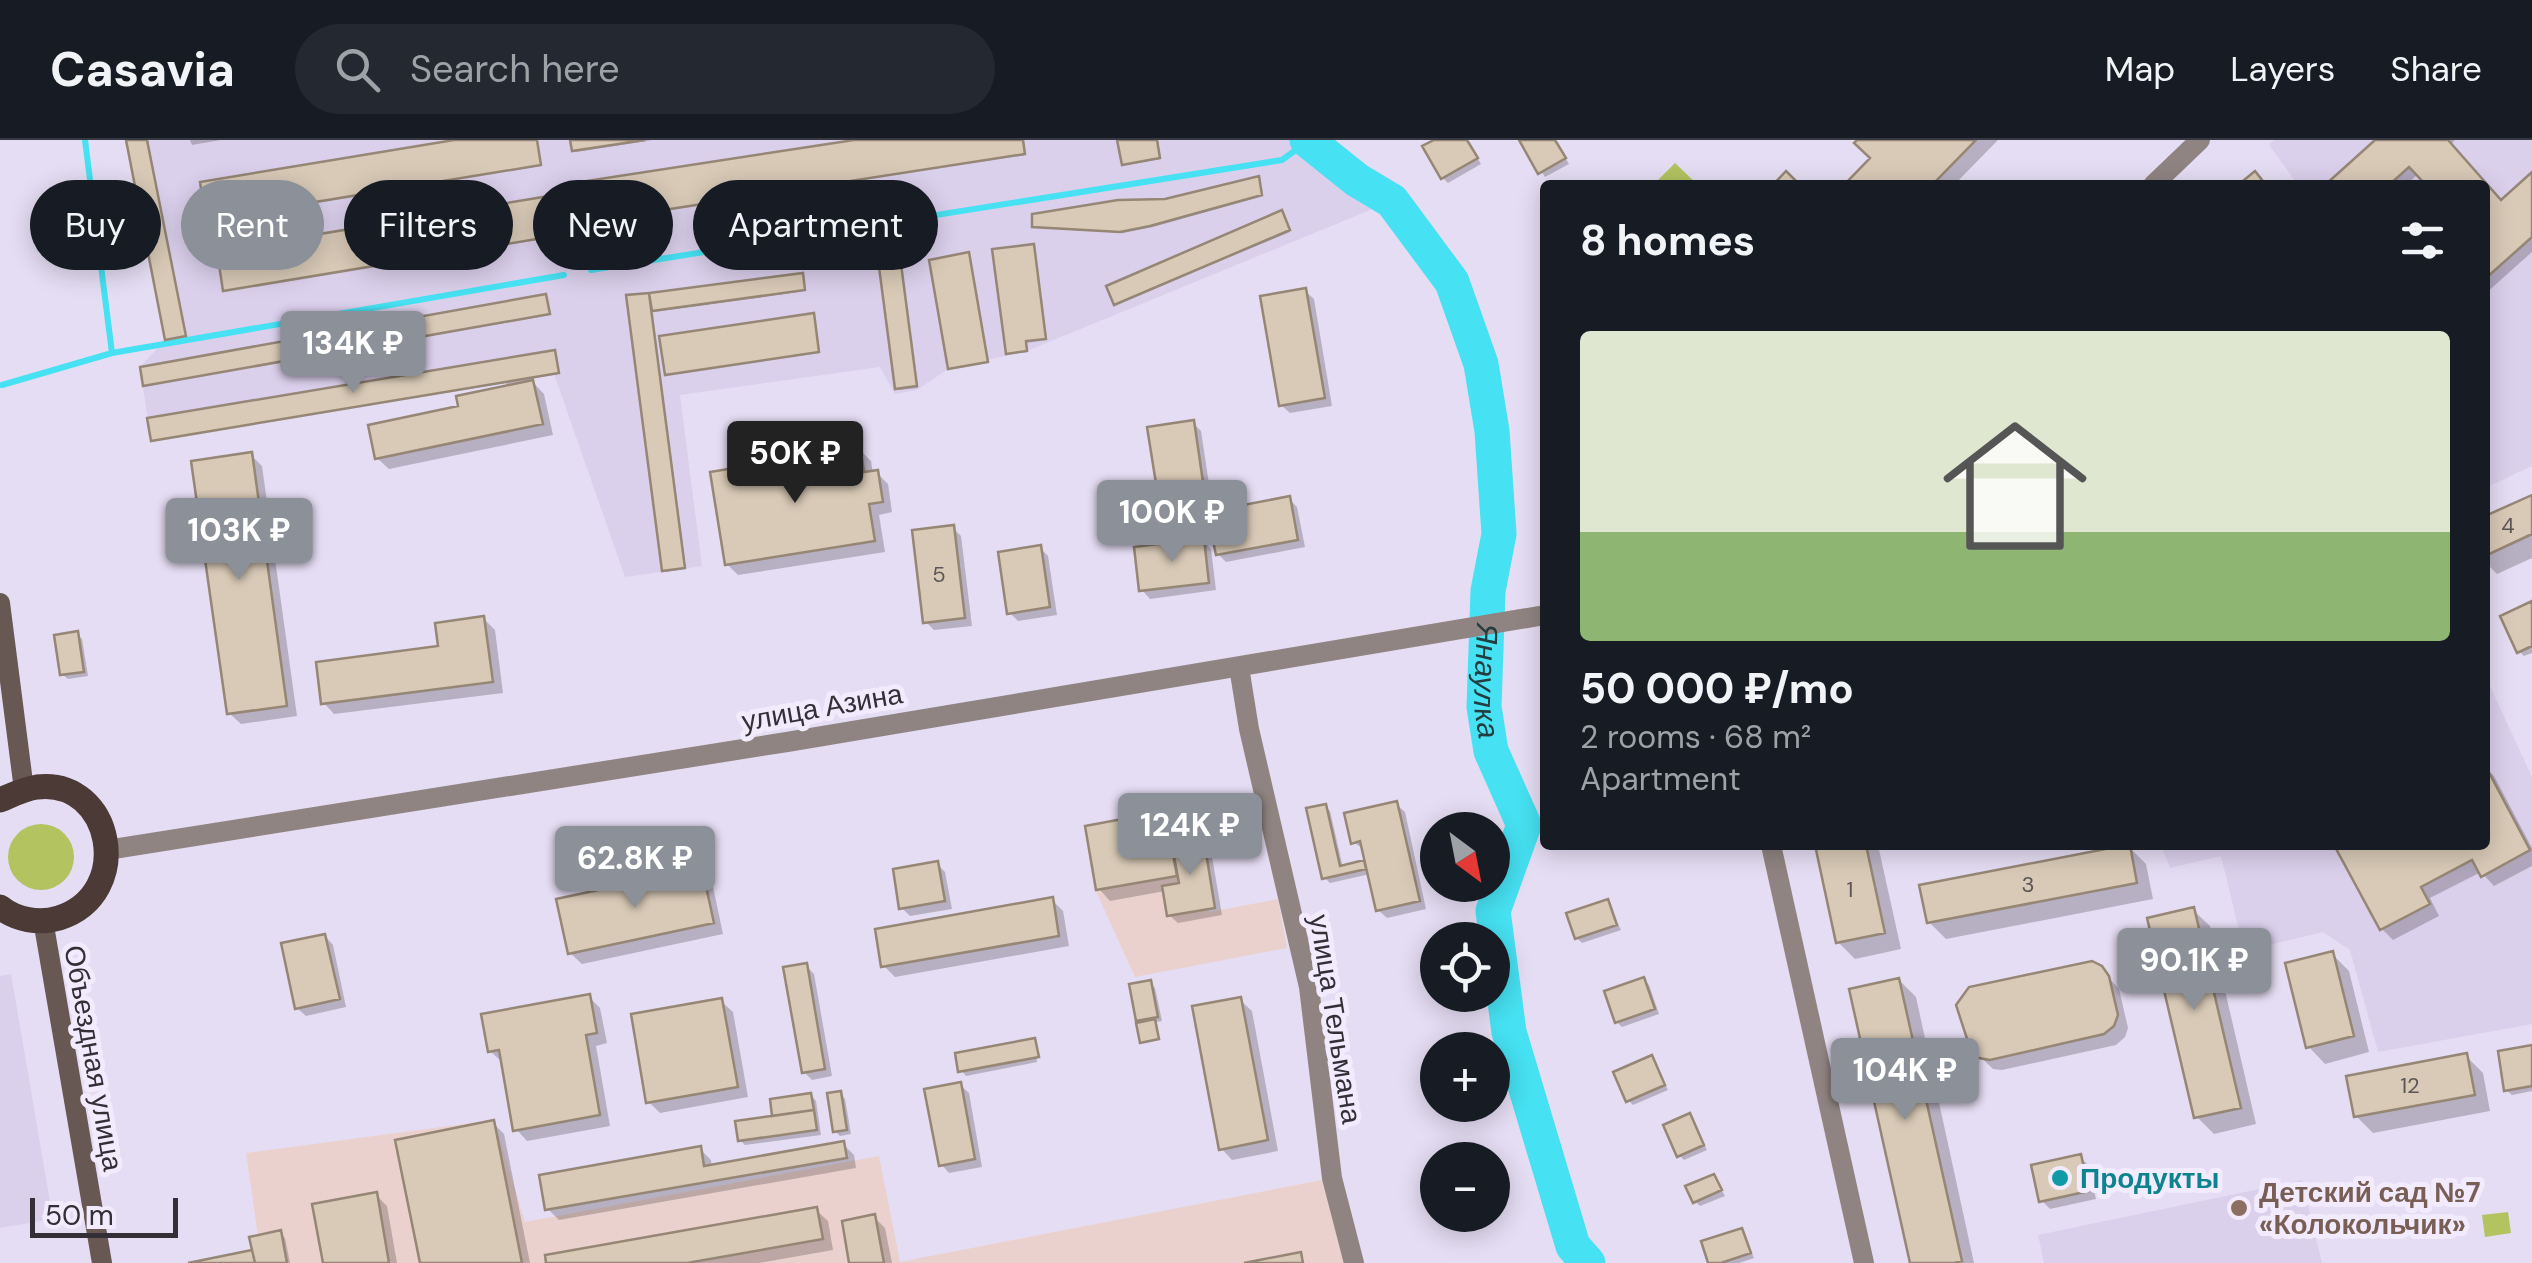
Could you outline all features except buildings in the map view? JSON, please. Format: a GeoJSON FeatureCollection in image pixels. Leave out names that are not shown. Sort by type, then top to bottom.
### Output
{"type":"FeatureCollection","features":[{"type":"Feature","properties":{"kind":"main road"},"geometry":{"type":"LineString","coordinates":[[0,603],[12,795],[41,786],[62,790],[82,801],[98,818],[107,850],[102,883],[88,901],[70,914],[27,920],[0,907]]}},
{"type":"Feature","properties":{"kind":"main road","name":"Объездная улица"},"geometry":{"type":"LineString","coordinates":[[43,920],[102,1263]]}},
{"type":"Feature","properties":{"kind":"street"},"geometry":{"type":"LineString","coordinates":[[2159,180],[2200,140]]}},
{"type":"Feature","properties":{"kind":"street","name":"улица Азина"},"geometry":{"type":"LineString","coordinates":[[107,850],[787,742],[1540,616]]}},
{"type":"Feature","properties":{"kind":"street","name":"улица Тельмана"},"geometry":{"type":"LineString","coordinates":[[1239,666],[1249,729],[1309,987],[1332,1178],[1354,1263]]}},
{"type":"Feature","properties":{"kind":"street"},"geometry":{"type":"LineString","coordinates":[[1772,850],[1864,1263]]}},
{"type":"Feature","properties":{"kind":"shaded area"},"geometry":{"type":"Polygon","coordinates":[[[126,140],[1307,140],[1357,180],[1392,201],[1027,351],[948,369],[917,390],[895,394],[880,367],[680,395],[702,566],[625,577],[554,374],[151,441],[140,367],[165,340],[151,270],[161,270],[161,180],[134,180],[126,140]]]}},
{"type":"Feature","properties":{"kind":"shaded area"},"geometry":{"type":"Polygon","coordinates":[[[2274,140],[2532,140],[2532,466],[2490,486],[2490,180],[2294,180],[2269,145],[2274,140]]]}},
{"type":"Feature","properties":{"kind":"shaded area"},"geometry":{"type":"Polygon","coordinates":[[[2490,686],[2532,777],[2532,1024],[2378,1052],[2350,950],[2323,932],[2244,951],[2221,856],[2170,868],[2163,850],[2490,850],[2490,686]]]}},
{"type":"Feature","properties":{"kind":"shaded area"},"geometry":{"type":"Polygon","coordinates":[[[1177,876],[1210,912],[1278,899],[1287,948],[1135,977],[1096,891],[1177,876]]]}},
{"type":"Feature","properties":{"kind":"shaded area"},"geometry":{"type":"Polygon","coordinates":[[[11,974],[53,1219],[0,1228],[0,976],[11,974]]]}},
{"type":"Feature","properties":{"kind":"shaded area"},"geometry":{"type":"Polygon","coordinates":[[[494,1120],[525,1222],[879,1156],[900,1262],[1332,1178],[1354,1263],[262,1263],[246,1153],[494,1120]]]}},
{"type":"Feature","properties":{"kind":"shaded area","name":"Детский сад №7 «Колокольчик»"},"geometry":{"type":"Polygon","coordinates":[[[2302,1180],[2322,1263],[2044,1263],[2038,1235],[2302,1180]]]}},
{"type":"Feature","properties":{"kind":"green space"},"geometry":{"type":"Polygon","coordinates":[[[1675,163],[1693,180],[1658,180],[1675,163]]]}},
{"type":"Feature","properties":{"kind":"green space"},"geometry":{"type":"Polygon","coordinates":[[[41,824],[54,826],[64,834],[72,844],[72,870],[64,880],[54,888],[41,890],[28,888],[18,880],[10,870],[8,857],[10,844],[18,834],[28,826],[41,824]]]}},
{"type":"Feature","properties":{"kind":"green space"},"geometry":{"type":"Polygon","coordinates":[[[2508,1212],[2511,1233],[2485,1237],[2482,1215],[2508,1212]]]}},
{"type":"Feature","properties":{"kind":"waterway"},"geometry":{"type":"LineString","coordinates":[[85,140],[112,353]]}},
{"type":"Feature","properties":{"kind":"waterway","name":"Янаулка"},"geometry":{"type":"LineString","coordinates":[[1307,140],[1357,180],[1392,201],[1452,282],[1481,364],[1492,431],[1499,534],[1488,591],[1484,707],[1491,751],[1524,825],[1493,911],[1509,1032],[1573,1246],[1588,1263]]}},
{"type":"Feature","properties":{"kind":"waterway"},"geometry":{"type":"LineString","coordinates":[[673,257],[1282,160],[1308,141]]}},
{"type":"Feature","properties":{"kind":"waterway"},"geometry":{"type":"LineString","coordinates":[[2,385],[112,353],[564,275]]}},
{"type":"Feature","properties":{"kind":"place","name":"Продукты"},"geometry":{"type":"Point","coordinates":[2060,1178]}},
{"type":"Feature","properties":{"kind":"place","name":"Детский сад №7 «Колокольчик»"},"geometry":{"type":"Point","coordinates":[2239,1208]}}]}
